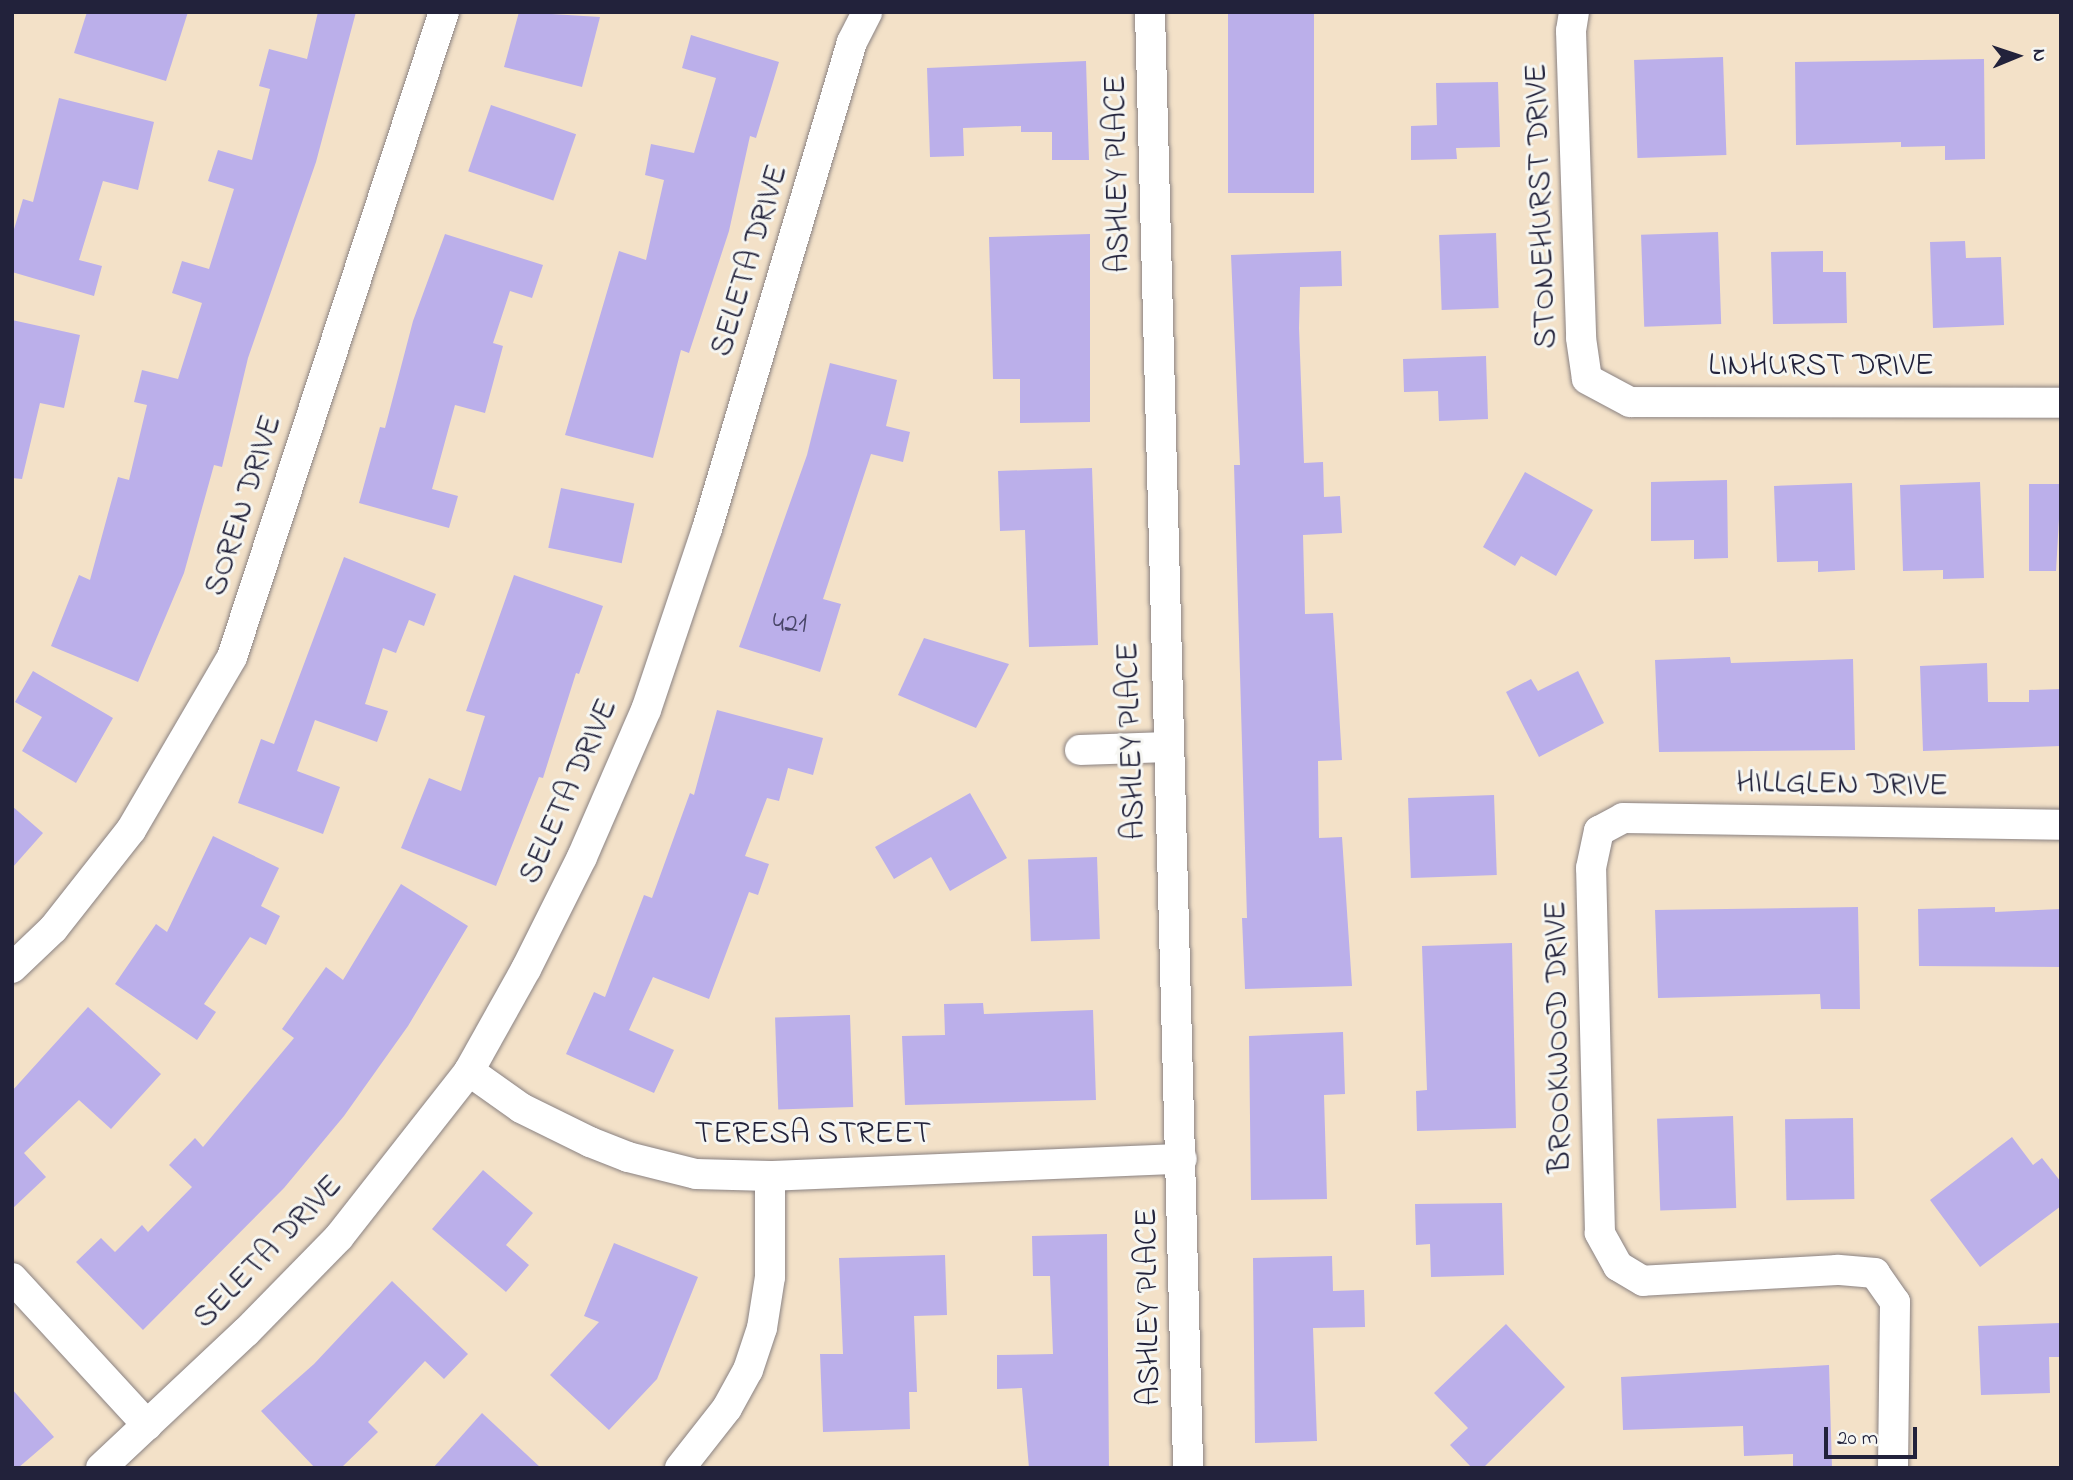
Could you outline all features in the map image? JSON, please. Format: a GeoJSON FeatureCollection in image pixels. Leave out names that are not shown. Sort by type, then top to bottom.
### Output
{"type":"FeatureCollection","features":[{"type":"Feature","properties":{"kind":"street","name":"SOREN DRIVE"},"geometry":{"type":"LineString","coordinates":[[12,968],[53,929],[131,830],[232,657],[444,12]]}},
{"type":"Feature","properties":{"kind":"street","name":"SELETA DRIVE"},"geometry":{"type":"LineString","coordinates":[[101,1468],[339,1237],[469,1071],[582,857],[646,710],[707,529],[852,42],[867,12]]}},
{"type":"Feature","properties":{"kind":"street","name":"ASHLEY PLACE"},"geometry":{"type":"LineString","coordinates":[[1150,12],[1188,1468]]}},
{"type":"Feature","properties":{"kind":"street","name":"STONEHURST DRIVE"},"geometry":{"type":"LineString","coordinates":[[1572,22],[1581,338],[1587,379]]}},
{"type":"Feature","properties":{"kind":"street","name":"LINHURST DRIVE"},"geometry":{"type":"LineString","coordinates":[[1587,379],[1630,402],[2061,403]]}},
{"type":"Feature","properties":{"kind":"street"},"geometry":{"type":"LineString","coordinates":[[1080,750],[1168,747]]}},
{"type":"Feature","properties":{"kind":"street","name":"HILLGLEN DRIVE"},"geometry":{"type":"LineString","coordinates":[[1623,818],[2061,825]]}},
{"type":"Feature","properties":{"kind":"street","name":"BROOKWOOD DRIVE"},"geometry":{"type":"LineString","coordinates":[[1623,818],[1599,831],[1591,868],[1600,1233],[1618,1266],[1643,1281],[1837,1270],[1875,1273],[1895,1302],[1893,1468]]}},
{"type":"Feature","properties":{"kind":"street","name":"TERESA STREET"},"geometry":{"type":"LineString","coordinates":[[469,1071],[522,1108],[628,1157],[696,1174],[770,1176],[1182,1159]]}},
{"type":"Feature","properties":{"kind":"street"},"geometry":{"type":"LineString","coordinates":[[680,1468],[727,1408],[748,1370],[762,1328],[770,1277],[770,1176]]}},
{"type":"Feature","properties":{"kind":"street"},"geometry":{"type":"LineString","coordinates":[[12,1278],[147,1425]]}},
{"type":"Feature","properties":{"kind":"building"},"geometry":{"type":"Polygon","coordinates":[[[87,12],[188,12],[166,81],[74,53],[87,12]]]}},
{"type":"Feature","properties":{"kind":"building"},"geometry":{"type":"Polygon","coordinates":[[[318,12],[356,12],[316,162],[248,358],[222,467],[214,465],[184,573],[138,682],[51,646],[79,575],[90,580],[118,477],[129,480],[147,405],[134,402],[142,370],[178,379],[202,303],[172,293],[182,261],[209,269],[234,189],[208,181],[218,150],[252,160],[270,89],[259,86],[269,49],[307,59],[318,12]]]}},
{"type":"Feature","properties":{"kind":"building"},"geometry":{"type":"Polygon","coordinates":[[[519,12],[600,17],[582,87],[504,67],[519,12]]]}},
{"type":"Feature","properties":{"kind":"building"},"geometry":{"type":"Polygon","coordinates":[[[1228,12],[1314,12],[1314,193],[1228,193],[1228,12]]]}},
{"type":"Feature","properties":{"kind":"building"},"geometry":{"type":"Polygon","coordinates":[[[691,35],[779,62],[756,138],[750,136],[729,231],[689,353],[681,350],[653,458],[565,435],[619,251],[646,260],[664,180],[645,175],[651,144],[694,153],[716,78],[682,68],[691,35]]]}},
{"type":"Feature","properties":{"kind":"building"},"geometry":{"type":"Polygon","coordinates":[[[1723,57],[1726,155],[1637,158],[1634,60],[1723,57]]]}},
{"type":"Feature","properties":{"kind":"building"},"geometry":{"type":"Polygon","coordinates":[[[1984,59],[1985,159],[1945,160],[1945,146],[1901,147],[1901,142],[1796,145],[1795,62],[1984,59]]]}},
{"type":"Feature","properties":{"kind":"building"},"geometry":{"type":"Polygon","coordinates":[[[1086,61],[1089,160],[1052,160],[1052,132],[1021,132],[1021,126],[963,128],[964,156],[930,157],[927,68],[1086,61]]]}},
{"type":"Feature","properties":{"kind":"building"},"geometry":{"type":"Polygon","coordinates":[[[1498,82],[1500,147],[1456,148],[1457,159],[1411,160],[1411,126],[1437,125],[1436,83],[1498,82]]]}},
{"type":"Feature","properties":{"kind":"building"},"geometry":{"type":"Polygon","coordinates":[[[59,98],[154,122],[138,190],[103,181],[79,260],[102,266],[94,296],[12,272],[12,236],[23,199],[33,202],[59,98]]]}},
{"type":"Feature","properties":{"kind":"building"},"geometry":{"type":"Polygon","coordinates":[[[491,105],[576,134],[553,200],[468,171],[491,105]]]}},
{"type":"Feature","properties":{"kind":"building"},"geometry":{"type":"Polygon","coordinates":[[[1718,232],[1721,324],[1644,327],[1641,235],[1718,232]]]}},
{"type":"Feature","properties":{"kind":"building"},"geometry":{"type":"Polygon","coordinates":[[[1496,233],[1499,308],[1442,310],[1439,235],[1496,233]]]}},
{"type":"Feature","properties":{"kind":"building"},"geometry":{"type":"Polygon","coordinates":[[[445,234],[543,265],[532,298],[510,291],[493,343],[503,346],[485,413],[455,405],[432,489],[458,496],[449,528],[359,503],[380,427],[385,428],[413,321],[445,234]]]}},
{"type":"Feature","properties":{"kind":"building"},"geometry":{"type":"Polygon","coordinates":[[[1090,234],[1090,422],[1020,423],[1020,379],[993,379],[989,237],[1090,234]]]}},
{"type":"Feature","properties":{"kind":"building"},"geometry":{"type":"Polygon","coordinates":[[[1965,241],[1966,258],[2001,257],[2004,325],[1933,328],[1930,242],[1965,241]]]}},
{"type":"Feature","properties":{"kind":"building"},"geometry":{"type":"Polygon","coordinates":[[[1341,251],[1342,286],[1300,287],[1299,328],[1304,463],[1323,462],[1324,497],[1340,496],[1342,533],[1303,535],[1305,614],[1333,613],[1342,760],[1318,761],[1319,838],[1342,837],[1352,986],[1245,989],[1242,918],[1247,918],[1234,465],[1240,465],[1231,255],[1341,251]]]}},
{"type":"Feature","properties":{"kind":"building"},"geometry":{"type":"Polygon","coordinates":[[[1823,251],[1823,272],[1846,272],[1847,323],[1773,324],[1771,252],[1823,251]]]}},
{"type":"Feature","properties":{"kind":"building"},"geometry":{"type":"Polygon","coordinates":[[[12,320],[80,335],[64,408],[40,403],[22,479],[12,478],[12,320]]]}},
{"type":"Feature","properties":{"kind":"building"},"geometry":{"type":"Polygon","coordinates":[[[1486,356],[1488,419],[1439,421],[1438,391],[1404,392],[1403,359],[1486,356]]]}},
{"type":"Feature","properties":{"kind":"building"},"geometry":{"type":"Polygon","coordinates":[[[830,363],[897,380],[886,426],[910,432],[903,462],[871,454],[823,599],[841,604],[820,672],[739,647],[807,455],[830,363]]]}},
{"type":"Feature","properties":{"kind":"building"},"geometry":{"type":"Polygon","coordinates":[[[1092,468],[1098,645],[1029,647],[1025,530],[1000,531],[998,471],[1092,468]]]}},
{"type":"Feature","properties":{"kind":"building"},"geometry":{"type":"Polygon","coordinates":[[[1525,472],[1593,510],[1556,576],[1521,556],[1515,566],[1483,547],[1525,472]]]}},
{"type":"Feature","properties":{"kind":"building"},"geometry":{"type":"Polygon","coordinates":[[[1727,480],[1728,558],[1694,559],[1694,540],[1651,541],[1651,482],[1727,480]]]}},
{"type":"Feature","properties":{"kind":"building"},"geometry":{"type":"Polygon","coordinates":[[[1980,482],[1984,578],[1943,579],[1943,570],[1903,571],[1900,485],[1980,482]]]}},
{"type":"Feature","properties":{"kind":"building"},"geometry":{"type":"Polygon","coordinates":[[[1852,483],[1855,570],[1818,572],[1818,561],[1777,562],[1774,486],[1852,483]]]}},
{"type":"Feature","properties":{"kind":"building"},"geometry":{"type":"Polygon","coordinates":[[[2029,484],[2061,484],[2056,571],[2029,571],[2029,484]]]}},
{"type":"Feature","properties":{"kind":"building"},"geometry":{"type":"Polygon","coordinates":[[[561,488],[634,504],[622,563],[548,548],[561,488]]]}},
{"type":"Feature","properties":{"kind":"building"},"geometry":{"type":"Polygon","coordinates":[[[344,557],[436,594],[424,626],[409,620],[396,653],[383,648],[365,704],[388,711],[377,742],[315,720],[297,771],[340,787],[323,834],[238,803],[261,739],[274,744],[344,557]]]}},
{"type":"Feature","properties":{"kind":"building"},"geometry":{"type":"Polygon","coordinates":[[[514,575],[603,606],[579,674],[576,673],[543,778],[539,777],[496,886],[401,848],[429,778],[461,791],[485,716],[466,711],[514,575]]]}},
{"type":"Feature","properties":{"kind":"building"},"geometry":{"type":"Polygon","coordinates":[[[924,638],[1009,664],[976,728],[898,695],[924,638]]]}},
{"type":"Feature","properties":{"kind":"building"},"geometry":{"type":"Polygon","coordinates":[[[1730,657],[1731,663],[1853,659],[1855,750],[1659,752],[1655,660],[1730,657]]]}},
{"type":"Feature","properties":{"kind":"building"},"geometry":{"type":"Polygon","coordinates":[[[1987,663],[1988,702],[2029,702],[2029,690],[2061,689],[2061,746],[1923,751],[1920,666],[1987,663]]]}},
{"type":"Feature","properties":{"kind":"building"},"geometry":{"type":"Polygon","coordinates":[[[33,671],[113,718],[76,783],[22,751],[42,717],[15,702],[33,671]]]}},
{"type":"Feature","properties":{"kind":"building"},"geometry":{"type":"Polygon","coordinates":[[[1578,671],[1604,723],[1539,757],[1506,692],[1531,679],[1538,691],[1578,671]]]}},
{"type":"Feature","properties":{"kind":"building"},"geometry":{"type":"Polygon","coordinates":[[[717,710],[823,738],[813,775],[788,768],[779,801],[767,798],[745,856],[769,864],[758,895],[749,892],[709,999],[653,977],[629,1030],[674,1050],[654,1093],[566,1054],[594,992],[605,997],[644,895],[652,898],[690,793],[694,795],[717,710]]]}},
{"type":"Feature","properties":{"kind":"building"},"geometry":{"type":"Polygon","coordinates":[[[970,793],[1007,858],[950,891],[931,857],[894,879],[875,847],[970,793]]]}},
{"type":"Feature","properties":{"kind":"building"},"geometry":{"type":"Polygon","coordinates":[[[1494,795],[1497,875],[1411,878],[1408,798],[1494,795]]]}},
{"type":"Feature","properties":{"kind":"building"},"geometry":{"type":"Polygon","coordinates":[[[12,806],[43,833],[12,868],[12,806]]]}},
{"type":"Feature","properties":{"kind":"building"},"geometry":{"type":"Polygon","coordinates":[[[213,836],[279,868],[261,906],[280,916],[266,945],[250,937],[204,1004],[216,1012],[197,1040],[115,984],[156,924],[167,932],[213,836]]]}},
{"type":"Feature","properties":{"kind":"building"},"geometry":{"type":"Polygon","coordinates":[[[1097,857],[1100,939],[1031,941],[1028,859],[1097,857]]]}},
{"type":"Feature","properties":{"kind":"building"},"geometry":{"type":"Polygon","coordinates":[[[401,884],[468,926],[408,1026],[344,1116],[284,1188],[143,1330],[76,1262],[101,1238],[115,1252],[142,1225],[148,1232],[192,1187],[169,1165],[195,1138],[203,1147],[294,1038],[282,1029],[326,967],[343,980],[401,884]]]}},
{"type":"Feature","properties":{"kind":"building"},"geometry":{"type":"Polygon","coordinates":[[[1858,907],[1860,1009],[1821,1009],[1820,994],[1658,998],[1655,910],[1858,907]]]}},
{"type":"Feature","properties":{"kind":"building"},"geometry":{"type":"Polygon","coordinates":[[[1995,907],[1995,912],[2061,909],[2061,967],[1919,966],[1918,909],[1995,907]]]}},
{"type":"Feature","properties":{"kind":"building"},"geometry":{"type":"Polygon","coordinates":[[[1512,943],[1516,1128],[1417,1131],[1416,1091],[1427,1090],[1422,946],[1512,943]]]}},
{"type":"Feature","properties":{"kind":"building"},"geometry":{"type":"Polygon","coordinates":[[[983,1003],[984,1014],[1093,1010],[1096,1100],[905,1105],[902,1036],[945,1035],[944,1004],[983,1003]]]}},
{"type":"Feature","properties":{"kind":"building"},"geometry":{"type":"Polygon","coordinates":[[[88,1007],[161,1074],[111,1129],[79,1100],[24,1153],[46,1177],[12,1209],[12,1091],[88,1007]]]}},
{"type":"Feature","properties":{"kind":"building"},"geometry":{"type":"Polygon","coordinates":[[[850,1015],[853,1107],[778,1110],[775,1018],[850,1015]]]}},
{"type":"Feature","properties":{"kind":"building"},"geometry":{"type":"Polygon","coordinates":[[[1343,1032],[1345,1094],[1324,1095],[1327,1199],[1251,1200],[1249,1036],[1343,1032]]]}},
{"type":"Feature","properties":{"kind":"building"},"geometry":{"type":"Polygon","coordinates":[[[1733,1116],[1736,1208],[1660,1211],[1657,1119],[1733,1116]]]}},
{"type":"Feature","properties":{"kind":"building"},"geometry":{"type":"Polygon","coordinates":[[[1853,1118],[1854,1199],[1786,1200],[1785,1119],[1853,1118]]]}},
{"type":"Feature","properties":{"kind":"building"},"geometry":{"type":"Polygon","coordinates":[[[2012,1137],[2033,1165],[2042,1158],[2061,1182],[2061,1206],[1980,1267],[1930,1200],[2012,1137]]]}},
{"type":"Feature","properties":{"kind":"building"},"geometry":{"type":"Polygon","coordinates":[[[483,1170],[533,1213],[506,1245],[529,1265],[506,1292],[432,1229],[483,1170]]]}},
{"type":"Feature","properties":{"kind":"building"},"geometry":{"type":"Polygon","coordinates":[[[1502,1203],[1504,1275],[1431,1277],[1430,1244],[1416,1245],[1415,1204],[1502,1203]]]}},
{"type":"Feature","properties":{"kind":"building"},"geometry":{"type":"Polygon","coordinates":[[[1107,1234],[1109,1468],[1029,1468],[1022,1388],[997,1389],[997,1355],[1053,1354],[1050,1276],[1033,1276],[1032,1236],[1107,1234]]]}},
{"type":"Feature","properties":{"kind":"building"},"geometry":{"type":"Polygon","coordinates":[[[614,1243],[698,1277],[657,1379],[609,1430],[550,1375],[599,1322],[584,1316],[614,1243]]]}},
{"type":"Feature","properties":{"kind":"building"},"geometry":{"type":"Polygon","coordinates":[[[945,1255],[947,1315],[914,1316],[917,1392],[909,1392],[910,1429],[823,1432],[820,1354],[843,1354],[839,1258],[945,1255]]]}},
{"type":"Feature","properties":{"kind":"building"},"geometry":{"type":"Polygon","coordinates":[[[1332,1256],[1333,1291],[1364,1290],[1365,1327],[1313,1328],[1317,1441],[1255,1443],[1253,1258],[1332,1256]]]}},
{"type":"Feature","properties":{"kind":"building"},"geometry":{"type":"Polygon","coordinates":[[[392,1281],[468,1354],[444,1379],[425,1361],[368,1422],[378,1432],[341,1468],[315,1468],[261,1411],[314,1364],[392,1281]]]}},
{"type":"Feature","properties":{"kind":"building"},"geometry":{"type":"Polygon","coordinates":[[[2061,1323],[2061,1357],[2049,1357],[2050,1393],[1981,1395],[1978,1326],[2061,1323]]]}},
{"type":"Feature","properties":{"kind":"building"},"geometry":{"type":"Polygon","coordinates":[[[1506,1324],[1565,1387],[1483,1468],[1472,1468],[1450,1445],[1468,1428],[1434,1393],[1506,1324]]]}},
{"type":"Feature","properties":{"kind":"building"},"geometry":{"type":"Polygon","coordinates":[[[1829,1365],[1832,1468],[1793,1468],[1793,1454],[1744,1456],[1743,1426],[1623,1430],[1621,1377],[1829,1365]]]}},
{"type":"Feature","properties":{"kind":"building"},"geometry":{"type":"Polygon","coordinates":[[[12,1389],[54,1437],[18,1468],[12,1468],[12,1389]]]}},
{"type":"Feature","properties":{"kind":"building"},"geometry":{"type":"Polygon","coordinates":[[[482,1413],[541,1468],[433,1468],[482,1413]]]}}]}
